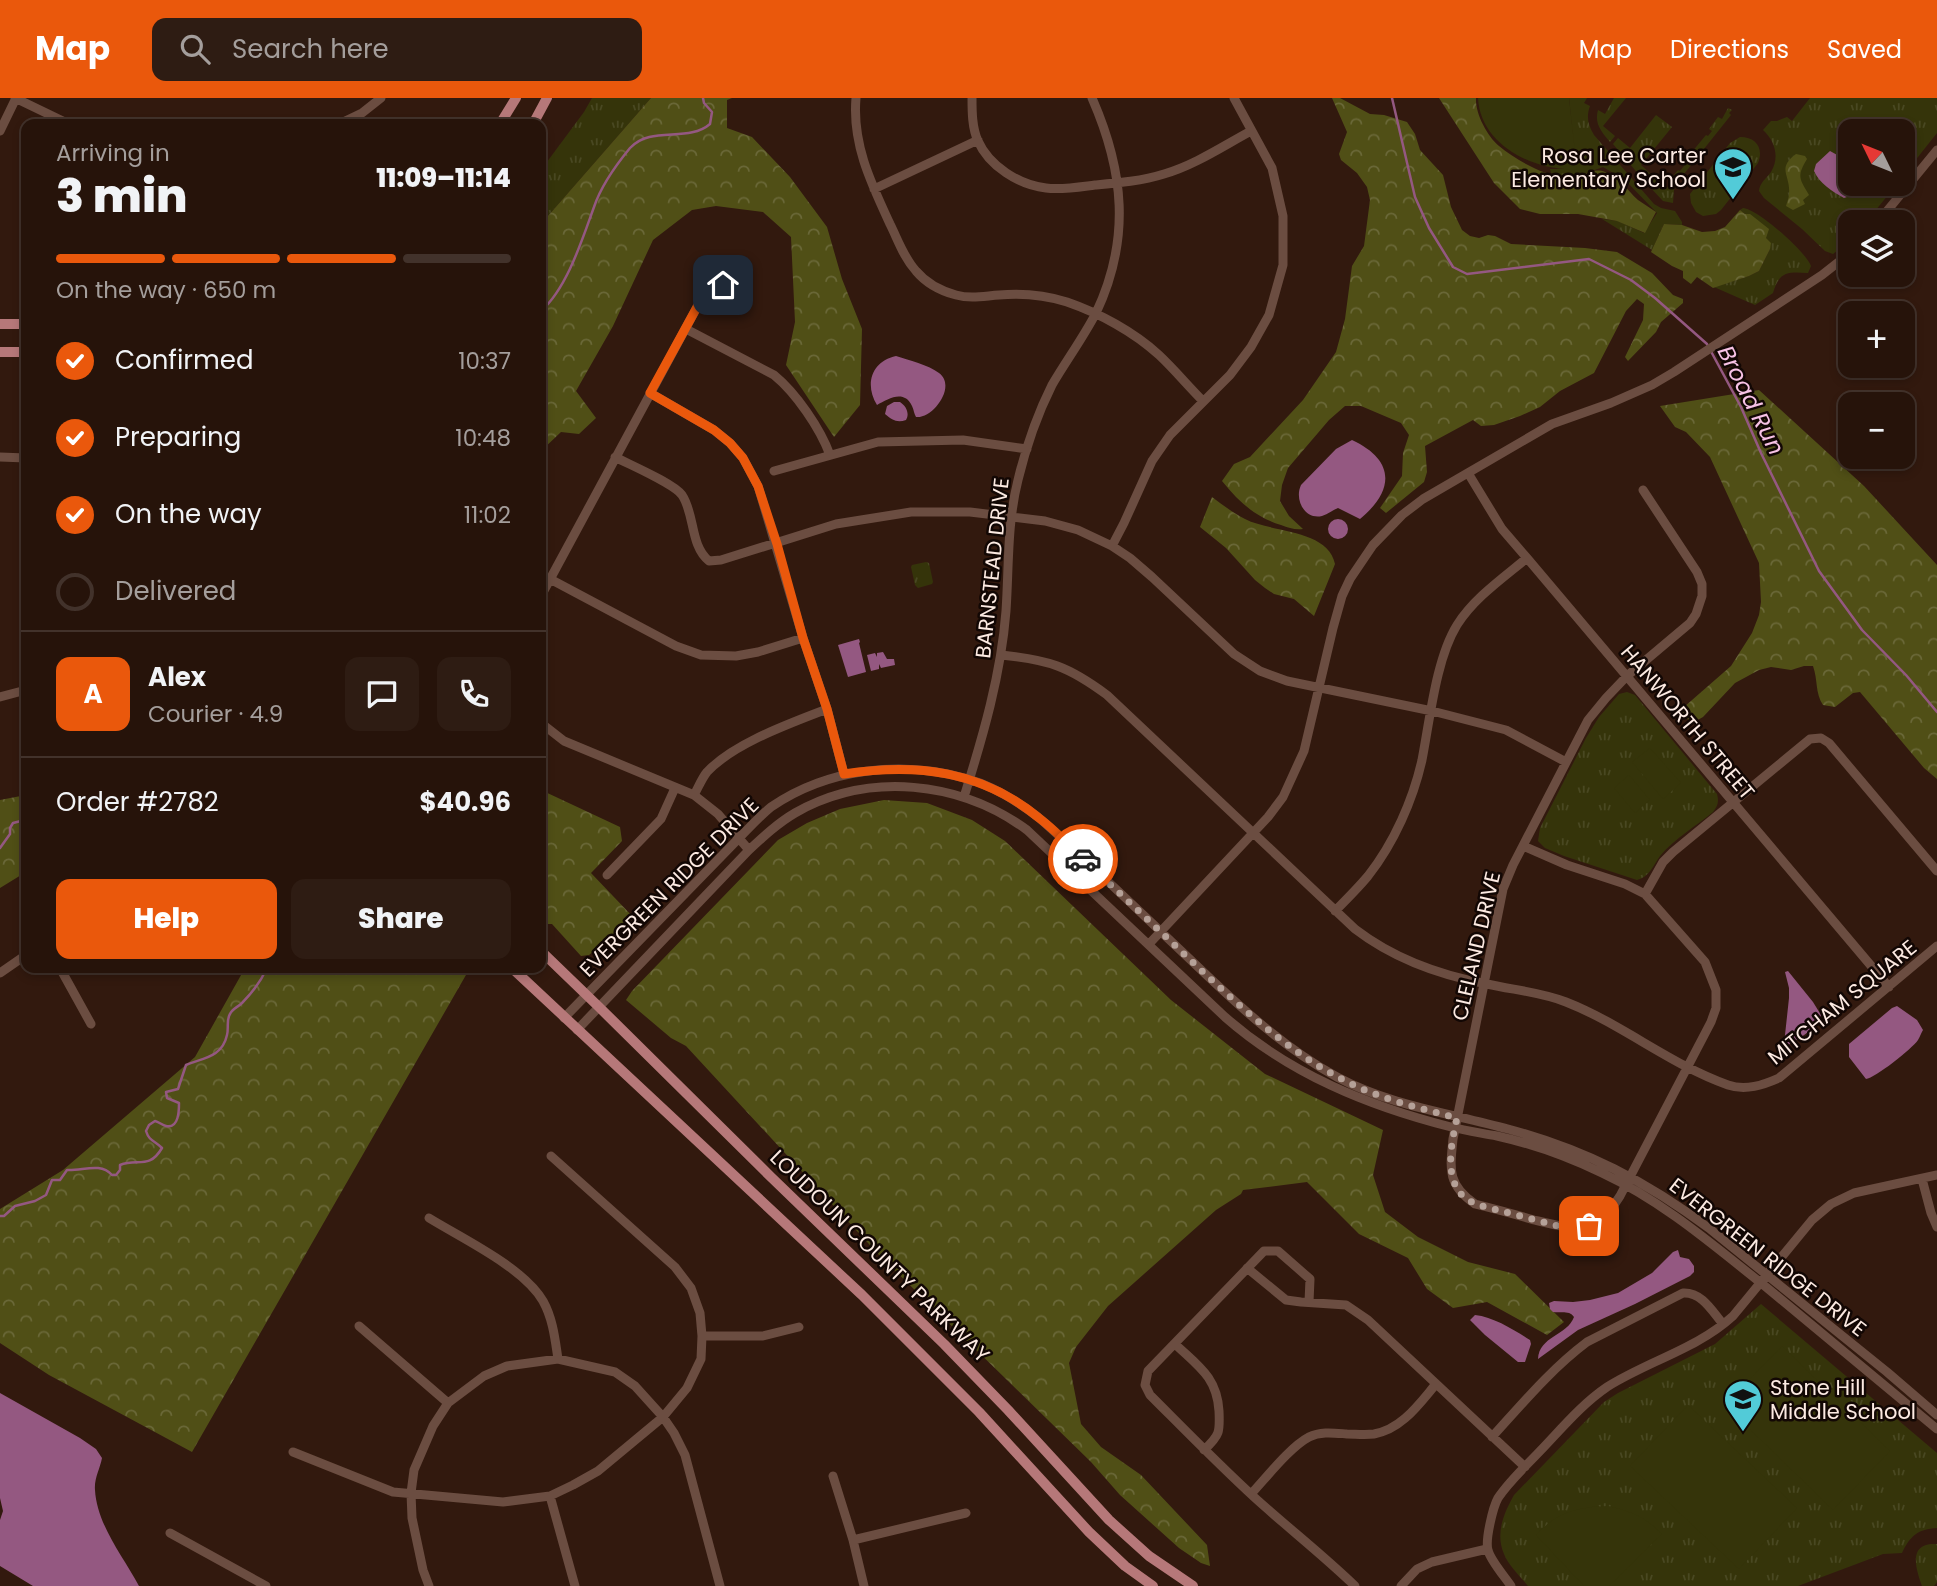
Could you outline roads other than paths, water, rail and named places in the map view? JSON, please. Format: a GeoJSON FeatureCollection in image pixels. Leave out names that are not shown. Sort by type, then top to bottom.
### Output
{"type":"FeatureCollection","features":[{"type":"Feature","properties":{"kind":"main road"},"geometry":{"type":"LineString","coordinates":[[503,119],[516,98]]}},
{"type":"Feature","properties":{"kind":"main road"},"geometry":{"type":"LineString","coordinates":[[536,119],[547,98]]}},
{"type":"Feature","properties":{"kind":"main road"},"geometry":{"type":"LineString","coordinates":[[0,324],[21,324]]}},
{"type":"Feature","properties":{"kind":"main road"},"geometry":{"type":"LineString","coordinates":[[0,352],[21,352]]}},
{"type":"Feature","properties":{"kind":"main road","name":"LOUDOUN COUNTY PARKWAY"},"geometry":{"type":"LineString","coordinates":[[546,956],[781,1188],[944,1344],[1108,1520],[1149,1556],[1193,1586]]}},
{"type":"Feature","properties":{"kind":"main road","name":"LOUDOUN COUNTY PARKWAY"},"geometry":{"type":"LineString","coordinates":[[517,973],[862,1295],[979,1412],[1089,1532],[1125,1566],[1153,1586]]}},
{"type":"Feature","properties":{"kind":"street"},"geometry":{"type":"LineString","coordinates":[[0,131],[16,98],[59,119]]}},
{"type":"Feature","properties":{"kind":"street"},"geometry":{"type":"LineString","coordinates":[[349,119],[381,98]]}},
{"type":"Feature","properties":{"kind":"street"},"geometry":{"type":"LineString","coordinates":[[856,98],[857,137],[865,168],[906,258],[916,272],[934,286],[960,296],[983,298],[1017,294],[1051,298],[1095,314],[1149,347],[1203,401]]}},
{"type":"Feature","properties":{"kind":"street"},"geometry":{"type":"LineString","coordinates":[[972,98],[971,113],[978,140],[998,167],[1029,184],[1059,188],[1118,183],[1165,174],[1189,165],[1251,131]]}},
{"type":"Feature","properties":{"kind":"street","name":"BARNSTEAD DRIVE"},"geometry":{"type":"LineString","coordinates":[[964,797],[988,715],[1001,655],[1006,611],[1007,554],[1017,482],[1038,415],[1104,293],[1116,246],[1119,225],[1118,183],[1112,150],[1092,98]]}},
{"type":"Feature","properties":{"kind":"street"},"geometry":{"type":"LineString","coordinates":[[1112,546],[1152,461],[1170,435],[1230,375],[1257,336],[1269,315],[1283,265],[1283,216],[1276,181],[1234,98]]}},
{"type":"Feature","properties":{"kind":"street"},"geometry":{"type":"LineString","coordinates":[[874,189],[978,140]]}},
{"type":"Feature","properties":{"kind":"street"},"geometry":{"type":"LineString","coordinates":[[1888,210],[1937,150]]}},
{"type":"Feature","properties":{"kind":"street"},"geometry":{"type":"LineString","coordinates":[[1149,944],[1283,797],[1304,751],[1342,596],[1373,545],[1402,515],[1552,424],[1652,385],[1838,262]]}},
{"type":"Feature","properties":{"kind":"street"},"geometry":{"type":"LineString","coordinates":[[546,587],[702,298],[723,285]]}},
{"type":"Feature","properties":{"kind":"street"},"geometry":{"type":"LineString","coordinates":[[686,329],[774,375],[816,427],[830,455]]}},
{"type":"Feature","properties":{"kind":"street"},"geometry":{"type":"LineString","coordinates":[[650,393],[714,430],[730,443],[743,458],[758,486],[827,709],[844,774]]}},
{"type":"Feature","properties":{"kind":"street"},"geometry":{"type":"LineString","coordinates":[[774,471],[878,442],[963,440],[1027,449]]}},
{"type":"Feature","properties":{"kind":"street"},"geometry":{"type":"LineString","coordinates":[[0,457],[21,458]]}},
{"type":"Feature","properties":{"kind":"street"},"geometry":{"type":"LineString","coordinates":[[615,457],[677,490],[686,503],[701,553],[709,561],[777,544],[836,524],[911,512],[970,512],[1011,516],[1078,530],[1112,546],[1152,577],[1234,654],[1260,671],[1287,681],[1432,711],[1506,730],[1566,762]]}},
{"type":"Feature","properties":{"kind":"street","name":"HANWORTH STREET"},"geometry":{"type":"LineString","coordinates":[[1468,473],[1503,529],[1889,987]]}},
{"type":"Feature","properties":{"kind":"street","name":"CLELAND DRIVE"},"geometry":{"type":"LineString","coordinates":[[1643,490],[1697,572],[1702,584],[1701,605],[1690,623],[1627,676],[1588,720],[1503,889],[1456,1123],[1450,1166],[1453,1181],[1462,1195],[1475,1204],[1569,1229],[1589,1226],[1606,1216],[1616,1203],[1689,1067],[1716,1008],[1716,990],[1705,962],[1645,894]]}},
{"type":"Feature","properties":{"kind":"street"},"geometry":{"type":"LineString","coordinates":[[1335,911],[1368,875],[1400,823],[1415,786],[1442,661],[1458,623],[1487,592],[1527,558]]}},
{"type":"Feature","properties":{"kind":"street"},"geometry":{"type":"LineString","coordinates":[[550,579],[676,646],[701,655],[736,656],[803,638]]}},
{"type":"Feature","properties":{"kind":"street","name":"MITCHAM SQUARE"},"geometry":{"type":"LineString","coordinates":[[1001,655],[1059,665],[1093,684],[1335,911],[1368,939],[1401,959],[1485,984],[1548,995],[1631,1034],[1689,1067],[1728,1085],[1747,1088],[1779,1078],[1937,946]]}},
{"type":"Feature","properties":{"kind":"street"},"geometry":{"type":"LineString","coordinates":[[0,697],[21,691]]}},
{"type":"Feature","properties":{"kind":"street"},"geometry":{"type":"LineString","coordinates":[[694,795],[706,773],[731,753],[768,732],[827,709]]}},
{"type":"Feature","properties":{"kind":"street"},"geometry":{"type":"LineString","coordinates":[[546,727],[564,741],[694,795],[718,814],[740,836],[749,850]]}},
{"type":"Feature","properties":{"kind":"street"},"geometry":{"type":"LineString","coordinates":[[1523,846],[1645,894],[1663,862],[1804,743],[1810,739],[1821,738],[1829,743],[1937,871]]}},
{"type":"Feature","properties":{"kind":"street","name":"EVERGREEN RIDGE DRIVE"},"geometry":{"type":"LineString","coordinates":[[564,1018],[740,836],[770,808],[792,795],[844,774],[879,769],[937,772],[970,779],[1003,794],[1038,817],[1246,1012],[1298,1053],[1336,1076],[1377,1095],[1628,1180],[1887,1371],[1937,1415]]}},
{"type":"Feature","properties":{"kind":"street","name":"EVERGREEN RIDGE DRIVE"},"geometry":{"type":"LineString","coordinates":[[577,1030],[766,834],[796,813],[822,801],[869,788],[920,787],[964,797],[1000,812],[1027,830],[1240,1031],[1275,1055],[1318,1080],[1383,1108],[1456,1123]]}},
{"type":"Feature","properties":{"kind":"street"},"geometry":{"type":"LineString","coordinates":[[607,875],[661,819],[675,788]]}},
{"type":"Feature","properties":{"kind":"street"},"geometry":{"type":"LineString","coordinates":[[0,974],[21,959]]}},
{"type":"Feature","properties":{"kind":"street"},"geometry":{"type":"LineString","coordinates":[[63,973],[92,1024]]}},
{"type":"Feature","properties":{"kind":"street"},"geometry":{"type":"LineString","coordinates":[[293,1452],[393,1492],[503,1502],[550,1496],[597,1471],[663,1417],[687,1388],[701,1359],[700,1313],[691,1288],[675,1267],[551,1156]]}},
{"type":"Feature","properties":{"kind":"street"},"geometry":{"type":"LineString","coordinates":[[1511,1586],[1487,1549],[1491,1517],[1497,1499],[1595,1395],[1703,1339],[1724,1324],[1812,1220],[1831,1204],[1854,1193],[1937,1175]]}},
{"type":"Feature","properties":{"kind":"street"},"geometry":{"type":"LineString","coordinates":[[1922,1179],[1937,1227]]}},
{"type":"Feature","properties":{"kind":"street"},"geometry":{"type":"LineString","coordinates":[[429,1219],[510,1267],[530,1285],[543,1301],[552,1324],[558,1359]]}},
{"type":"Feature","properties":{"kind":"street"},"geometry":{"type":"LineString","coordinates":[[1308,1302],[1310,1279],[1278,1251],[1264,1251],[1149,1371],[1145,1385],[1150,1395],[1204,1450],[1355,1586]]}},
{"type":"Feature","properties":{"kind":"street"},"geometry":{"type":"LineString","coordinates":[[1247,1268],[1286,1300],[1346,1305],[1368,1320],[1525,1467]]}},
{"type":"Feature","properties":{"kind":"street","name":"EVERGREEN RIDGE DRIVE"},"geometry":{"type":"LineString","coordinates":[[1763,1279],[1937,1429]]}},
{"type":"Feature","properties":{"kind":"street"},"geometry":{"type":"LineString","coordinates":[[1492,1437],[1558,1365],[1587,1342],[1683,1293],[1692,1292],[1701,1297],[1724,1324]]}},
{"type":"Feature","properties":{"kind":"street"},"geometry":{"type":"LineString","coordinates":[[359,1326],[448,1403]]}},
{"type":"Feature","properties":{"kind":"street"},"geometry":{"type":"LineString","coordinates":[[702,1336],[763,1336],[799,1327]]}},
{"type":"Feature","properties":{"kind":"street"},"geometry":{"type":"LineString","coordinates":[[1175,1344],[1204,1372],[1218,1397],[1220,1430],[1216,1439],[1204,1450]]}},
{"type":"Feature","properties":{"kind":"street"},"geometry":{"type":"LineString","coordinates":[[429,1586],[414,1530],[411,1493],[414,1471],[433,1426],[448,1403],[484,1376],[508,1366],[558,1359],[615,1372],[635,1386],[663,1417],[685,1455],[720,1586]]}},
{"type":"Feature","properties":{"kind":"street"},"geometry":{"type":"LineString","coordinates":[[1251,1494],[1297,1445],[1310,1437],[1321,1433],[1372,1434],[1386,1430],[1400,1423],[1436,1384]]}},
{"type":"Feature","properties":{"kind":"street"},"geometry":{"type":"LineString","coordinates":[[833,1476],[864,1586]]}},
{"type":"Feature","properties":{"kind":"street"},"geometry":{"type":"LineString","coordinates":[[550,1496],[575,1586]]}},
{"type":"Feature","properties":{"kind":"street"},"geometry":{"type":"LineString","coordinates":[[853,1540],[966,1513]]}},
{"type":"Feature","properties":{"kind":"street"},"geometry":{"type":"LineString","coordinates":[[170,1533],[266,1586]]}},
{"type":"Feature","properties":{"kind":"street"},"geometry":{"type":"LineString","coordinates":[[1401,1586],[1417,1569],[1432,1562],[1487,1549]]}},
{"type":"Feature","properties":{"kind":"waterway"},"geometry":{"type":"LineString","coordinates":[[546,305],[566,277],[597,199],[619,161],[630,148],[648,137],[691,133],[710,124],[712,112],[703,98]]}},
{"type":"Feature","properties":{"kind":"waterway","name":"Broad Run"},"geometry":{"type":"LineString","coordinates":[[1392,98],[1415,197],[1429,228],[1453,267],[1467,274],[1589,259],[1631,280],[1707,344],[1741,407],[1819,571],[1862,630],[1937,712]]}},
{"type":"Feature","properties":{"kind":"waterway"},"geometry":{"type":"LineString","coordinates":[[0,848],[10,834],[13,823],[21,821]]}},
{"type":"Feature","properties":{"kind":"waterway"},"geometry":{"type":"LineString","coordinates":[[0,1216],[4,1216],[15,1206],[46,1195],[52,1180],[60,1180],[67,1170],[97,1168],[116,1175],[120,1165],[148,1161],[157,1155],[162,1148],[147,1134],[149,1125],[155,1121],[165,1126],[174,1125],[178,1114],[179,1103],[167,1098],[166,1092],[178,1089],[186,1065],[211,1056],[221,1048],[227,1035],[231,1012],[253,991],[264,973]]}},
{"type":"Feature","properties":{"kind":"place","name":"Rosa Lee Carter Elementary School"},"geometry":{"type":"Point","coordinates":[1733,201]}},
{"type":"Feature","properties":{"kind":"place","name":"Stone Hill Middle School"},"geometry":{"type":"Point","coordinates":[1743,1433]}}]}
